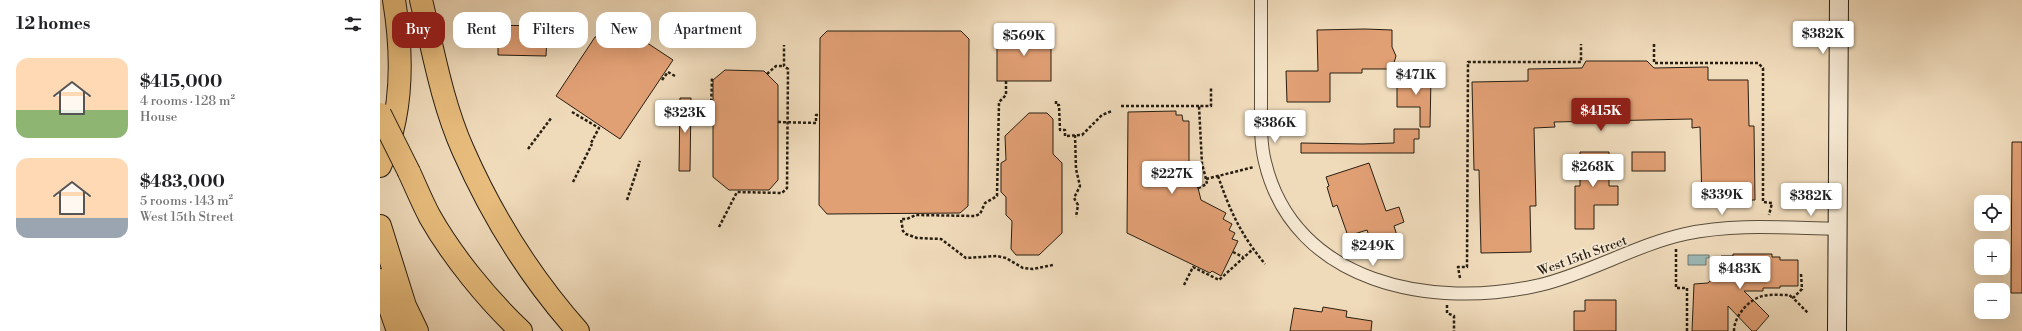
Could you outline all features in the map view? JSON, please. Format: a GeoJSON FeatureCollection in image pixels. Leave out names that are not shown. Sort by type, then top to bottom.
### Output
{"type":"FeatureCollection","features":[{"type":"Feature","properties":{"kind":"highway"},"geometry":{"type":"LineString","coordinates":[[380,166],[389,146],[400,78],[394,0]]}},
{"type":"Feature","properties":{"kind":"highway"},"geometry":{"type":"LineString","coordinates":[[421,0],[446,98],[462,149],[504,233],[552,301],[578,331]]}},
{"type":"Feature","properties":{"kind":"highway"},"geometry":{"type":"LineString","coordinates":[[380,114],[430,217],[460,261],[498,310],[522,331]]}},
{"type":"Feature","properties":{"kind":"highway"},"geometry":{"type":"LineString","coordinates":[[380,226],[405,306],[417,331]]}},
{"type":"Feature","properties":{"kind":"highway"},"geometry":{"type":"LineString","coordinates":[[380,280],[398,331]]}},
{"type":"Feature","properties":{"kind":"main road"},"geometry":{"type":"LineString","coordinates":[[1837,331],[1839,0]]}},
{"type":"Feature","properties":{"kind":"street","name":"West 15th Street"},"geometry":{"type":"LineString","coordinates":[[1261,0],[1261,134],[1264,160],[1272,186],[1284,208],[1318,248],[1362,276],[1392,285],[1425,291],[1448,293],[1503,291],[1539,285],[1593,268],[1665,238],[1708,230],[1754,226],[1838,229]]}},
{"type":"Feature","properties":{"kind":"path"},"geometry":{"type":"LineString","coordinates":[[1460,278],[1458,267],[1467,267],[1468,62],[1581,62],[1581,44]]}},
{"type":"Feature","properties":{"kind":"path"},"geometry":{"type":"LineString","coordinates":[[1654,44],[1654,63],[1758,63],[1763,68],[1763,202],[1772,202],[1769,215]]}},
{"type":"Feature","properties":{"kind":"path"},"geometry":{"type":"LineString","coordinates":[[719,227],[737,192],[769,194],[782,193],[786,191],[788,183],[788,69],[784,66],[784,45]]}},
{"type":"Feature","properties":{"kind":"path"},"geometry":{"type":"LineString","coordinates":[[767,74],[776,66],[784,66]]}},
{"type":"Feature","properties":{"kind":"path"},"geometry":{"type":"LineString","coordinates":[[662,80],[668,72],[675,76]]}},
{"type":"Feature","properties":{"kind":"path"},"geometry":{"type":"LineString","coordinates":[[688,119],[699,110],[711,110],[712,77]]}},
{"type":"Feature","properties":{"kind":"path"},"geometry":{"type":"LineString","coordinates":[[1006,81],[1006,95],[999,102],[997,196],[986,203],[980,214],[975,216],[916,215],[907,219],[901,219],[903,231],[906,234],[916,238],[941,239],[966,258],[997,256],[1006,258],[1023,268],[1033,269],[1053,265]]}},
{"type":"Feature","properties":{"kind":"path"},"geometry":{"type":"LineString","coordinates":[[1121,106],[1211,106],[1211,88]]}},
{"type":"Feature","properties":{"kind":"path"},"geometry":{"type":"LineString","coordinates":[[1056,100],[1056,105],[1059,105],[1060,130],[1065,130],[1065,136],[1082,135],[1102,115],[1112,110]]}},
{"type":"Feature","properties":{"kind":"path"},"geometry":{"type":"LineString","coordinates":[[1198,188],[1207,184],[1202,164],[1200,106]]}},
{"type":"Feature","properties":{"kind":"path"},"geometry":{"type":"LineString","coordinates":[[572,112],[599,128],[574,182]]}},
{"type":"Feature","properties":{"kind":"path"},"geometry":{"type":"LineString","coordinates":[[778,122],[816,123],[816,115],[819,115]]}},
{"type":"Feature","properties":{"kind":"path"},"geometry":{"type":"LineString","coordinates":[[528,149],[552,117]]}},
{"type":"Feature","properties":{"kind":"path"},"geometry":{"type":"LineString","coordinates":[[1075,135],[1076,163],[1080,186],[1074,198],[1078,205],[1076,217]]}},
{"type":"Feature","properties":{"kind":"path"},"geometry":{"type":"LineString","coordinates":[[627,200],[640,161]]}},
{"type":"Feature","properties":{"kind":"path"},"geometry":{"type":"LineString","coordinates":[[1206,179],[1254,167]]}},
{"type":"Feature","properties":{"kind":"path"},"geometry":{"type":"LineString","coordinates":[[1218,176],[1231,213],[1253,249],[1266,264]]}},
{"type":"Feature","properties":{"kind":"path"},"geometry":{"type":"LineString","coordinates":[[1184,284],[1192,267],[1218,280],[1253,249]]}},
{"type":"Feature","properties":{"kind":"path"},"geometry":{"type":"LineString","coordinates":[[1676,249],[1676,288],[1687,288],[1687,331]]}},
{"type":"Feature","properties":{"kind":"path"},"geometry":{"type":"LineString","coordinates":[[1233,252],[1243,258]]}},
{"type":"Feature","properties":{"kind":"path"},"geometry":{"type":"LineString","coordinates":[[1793,298],[1802,289],[1801,274]]}},
{"type":"Feature","properties":{"kind":"path"},"geometry":{"type":"LineString","coordinates":[[1734,331],[1740,314],[1757,298],[1764,296],[1789,295],[1808,314]]}},
{"type":"Feature","properties":{"kind":"path"},"geometry":{"type":"LineString","coordinates":[[1447,305],[1447,314],[1454,316],[1454,331]]}},
{"type":"Feature","properties":{"kind":"water"},"geometry":{"type":"Polygon","coordinates":[[[1688,255],[1709,255],[1709,258],[1706,258],[1706,265],[1688,265],[1688,255]]]}},
{"type":"Feature","properties":{"kind":"building"},"geometry":{"type":"Polygon","coordinates":[[[511,25],[519,26],[519,48],[546,48],[546,56],[498,55],[498,48],[511,48],[511,25]]]}},
{"type":"Feature","properties":{"kind":"building"},"geometry":{"type":"Polygon","coordinates":[[[1317,30],[1392,30],[1392,47],[1396,56],[1392,69],[1362,69],[1362,73],[1330,73],[1330,102],[1287,102],[1286,71],[1318,71],[1317,30]]]}},
{"type":"Feature","properties":{"kind":"building"},"geometry":{"type":"Polygon","coordinates":[[[827,31],[961,31],[969,39],[968,206],[960,213],[827,214],[819,205],[820,38],[827,31]]]}},
{"type":"Feature","properties":{"kind":"building"},"geometry":{"type":"Polygon","coordinates":[[[997,33],[1051,33],[1051,81],[997,81],[997,33]]]}},
{"type":"Feature","properties":{"kind":"building"},"geometry":{"type":"Polygon","coordinates":[[[595,37],[596,48],[651,48],[651,45],[673,60],[620,139],[556,96],[595,37]]]}},
{"type":"Feature","properties":{"kind":"building"},"geometry":{"type":"Polygon","coordinates":[[[1586,61],[1647,61],[1654,68],[1708,67],[1708,80],[1748,80],[1749,126],[1754,126],[1755,200],[1702,201],[1700,127],[1692,128],[1692,119],[1554,122],[1555,127],[1534,128],[1536,206],[1530,206],[1531,252],[1481,253],[1479,170],[1474,170],[1472,82],[1528,81],[1528,69],[1582,68],[1586,61]]]}},
{"type":"Feature","properties":{"kind":"building"},"geometry":{"type":"Polygon","coordinates":[[[725,70],[764,71],[778,85],[778,180],[769,190],[729,190],[713,177],[713,80],[725,70]]]}},
{"type":"Feature","properties":{"kind":"building"},"geometry":{"type":"Polygon","coordinates":[[[1431,77],[1430,127],[1420,127],[1420,107],[1397,107],[1397,78],[1431,77]]]}},
{"type":"Feature","properties":{"kind":"building"},"geometry":{"type":"Polygon","coordinates":[[[680,98],[691,98],[690,171],[679,171],[680,98]]]}},
{"type":"Feature","properties":{"kind":"building"},"geometry":{"type":"Polygon","coordinates":[[[1176,111],[1176,115],[1182,115],[1183,121],[1189,121],[1189,180],[1198,188],[1201,200],[1226,213],[1223,219],[1232,224],[1229,230],[1235,233],[1232,239],[1238,241],[1221,276],[1212,271],[1210,273],[1127,233],[1128,112],[1176,111]]]}},
{"type":"Feature","properties":{"kind":"building"},"geometry":{"type":"Polygon","coordinates":[[[1029,113],[1047,113],[1053,119],[1053,154],[1062,163],[1062,233],[1039,255],[1016,255],[1011,249],[1012,221],[1006,215],[1006,197],[1001,192],[1001,163],[1006,160],[1005,136],[1029,113]]]}},
{"type":"Feature","properties":{"kind":"building"},"geometry":{"type":"Polygon","coordinates":[[[1394,129],[1419,129],[1419,139],[1414,139],[1414,153],[1301,153],[1301,143],[1394,143],[1394,129]]]}},
{"type":"Feature","properties":{"kind":"building"},"geometry":{"type":"Polygon","coordinates":[[[2012,142],[2022,142],[2022,293],[2011,293],[2012,142]]]}},
{"type":"Feature","properties":{"kind":"building"},"geometry":{"type":"Polygon","coordinates":[[[1580,152],[1609,152],[1609,186],[1618,186],[1618,205],[1594,205],[1594,229],[1575,229],[1575,186],[1580,186],[1580,152]]]}},
{"type":"Feature","properties":{"kind":"building"},"geometry":{"type":"Polygon","coordinates":[[[1632,152],[1665,152],[1665,171],[1632,171],[1632,152]]]}},
{"type":"Feature","properties":{"kind":"building"},"geometry":{"type":"Polygon","coordinates":[[[1369,163],[1386,211],[1399,207],[1404,222],[1394,226],[1398,239],[1373,247],[1367,230],[1348,236],[1337,205],[1333,207],[1327,187],[1329,186],[1326,177],[1369,163]]]}},
{"type":"Feature","properties":{"kind":"building"},"geometry":{"type":"Polygon","coordinates":[[[1733,254],[1772,254],[1772,257],[1780,257],[1780,260],[1798,260],[1798,286],[1763,288],[1763,291],[1744,291],[1769,316],[1756,331],[1752,331],[1728,306],[1728,331],[1692,331],[1694,284],[1708,283],[1720,272],[1721,256],[1733,256],[1733,254]]]}},
{"type":"Feature","properties":{"kind":"building"},"geometry":{"type":"Polygon","coordinates":[[[1585,300],[1616,300],[1616,331],[1574,331],[1574,311],[1585,311],[1585,300]]]}},
{"type":"Feature","properties":{"kind":"building"},"geometry":{"type":"Polygon","coordinates":[[[1323,307],[1347,311],[1346,317],[1372,321],[1371,331],[1290,331],[1294,308],[1322,312],[1323,307]]]}}]}
